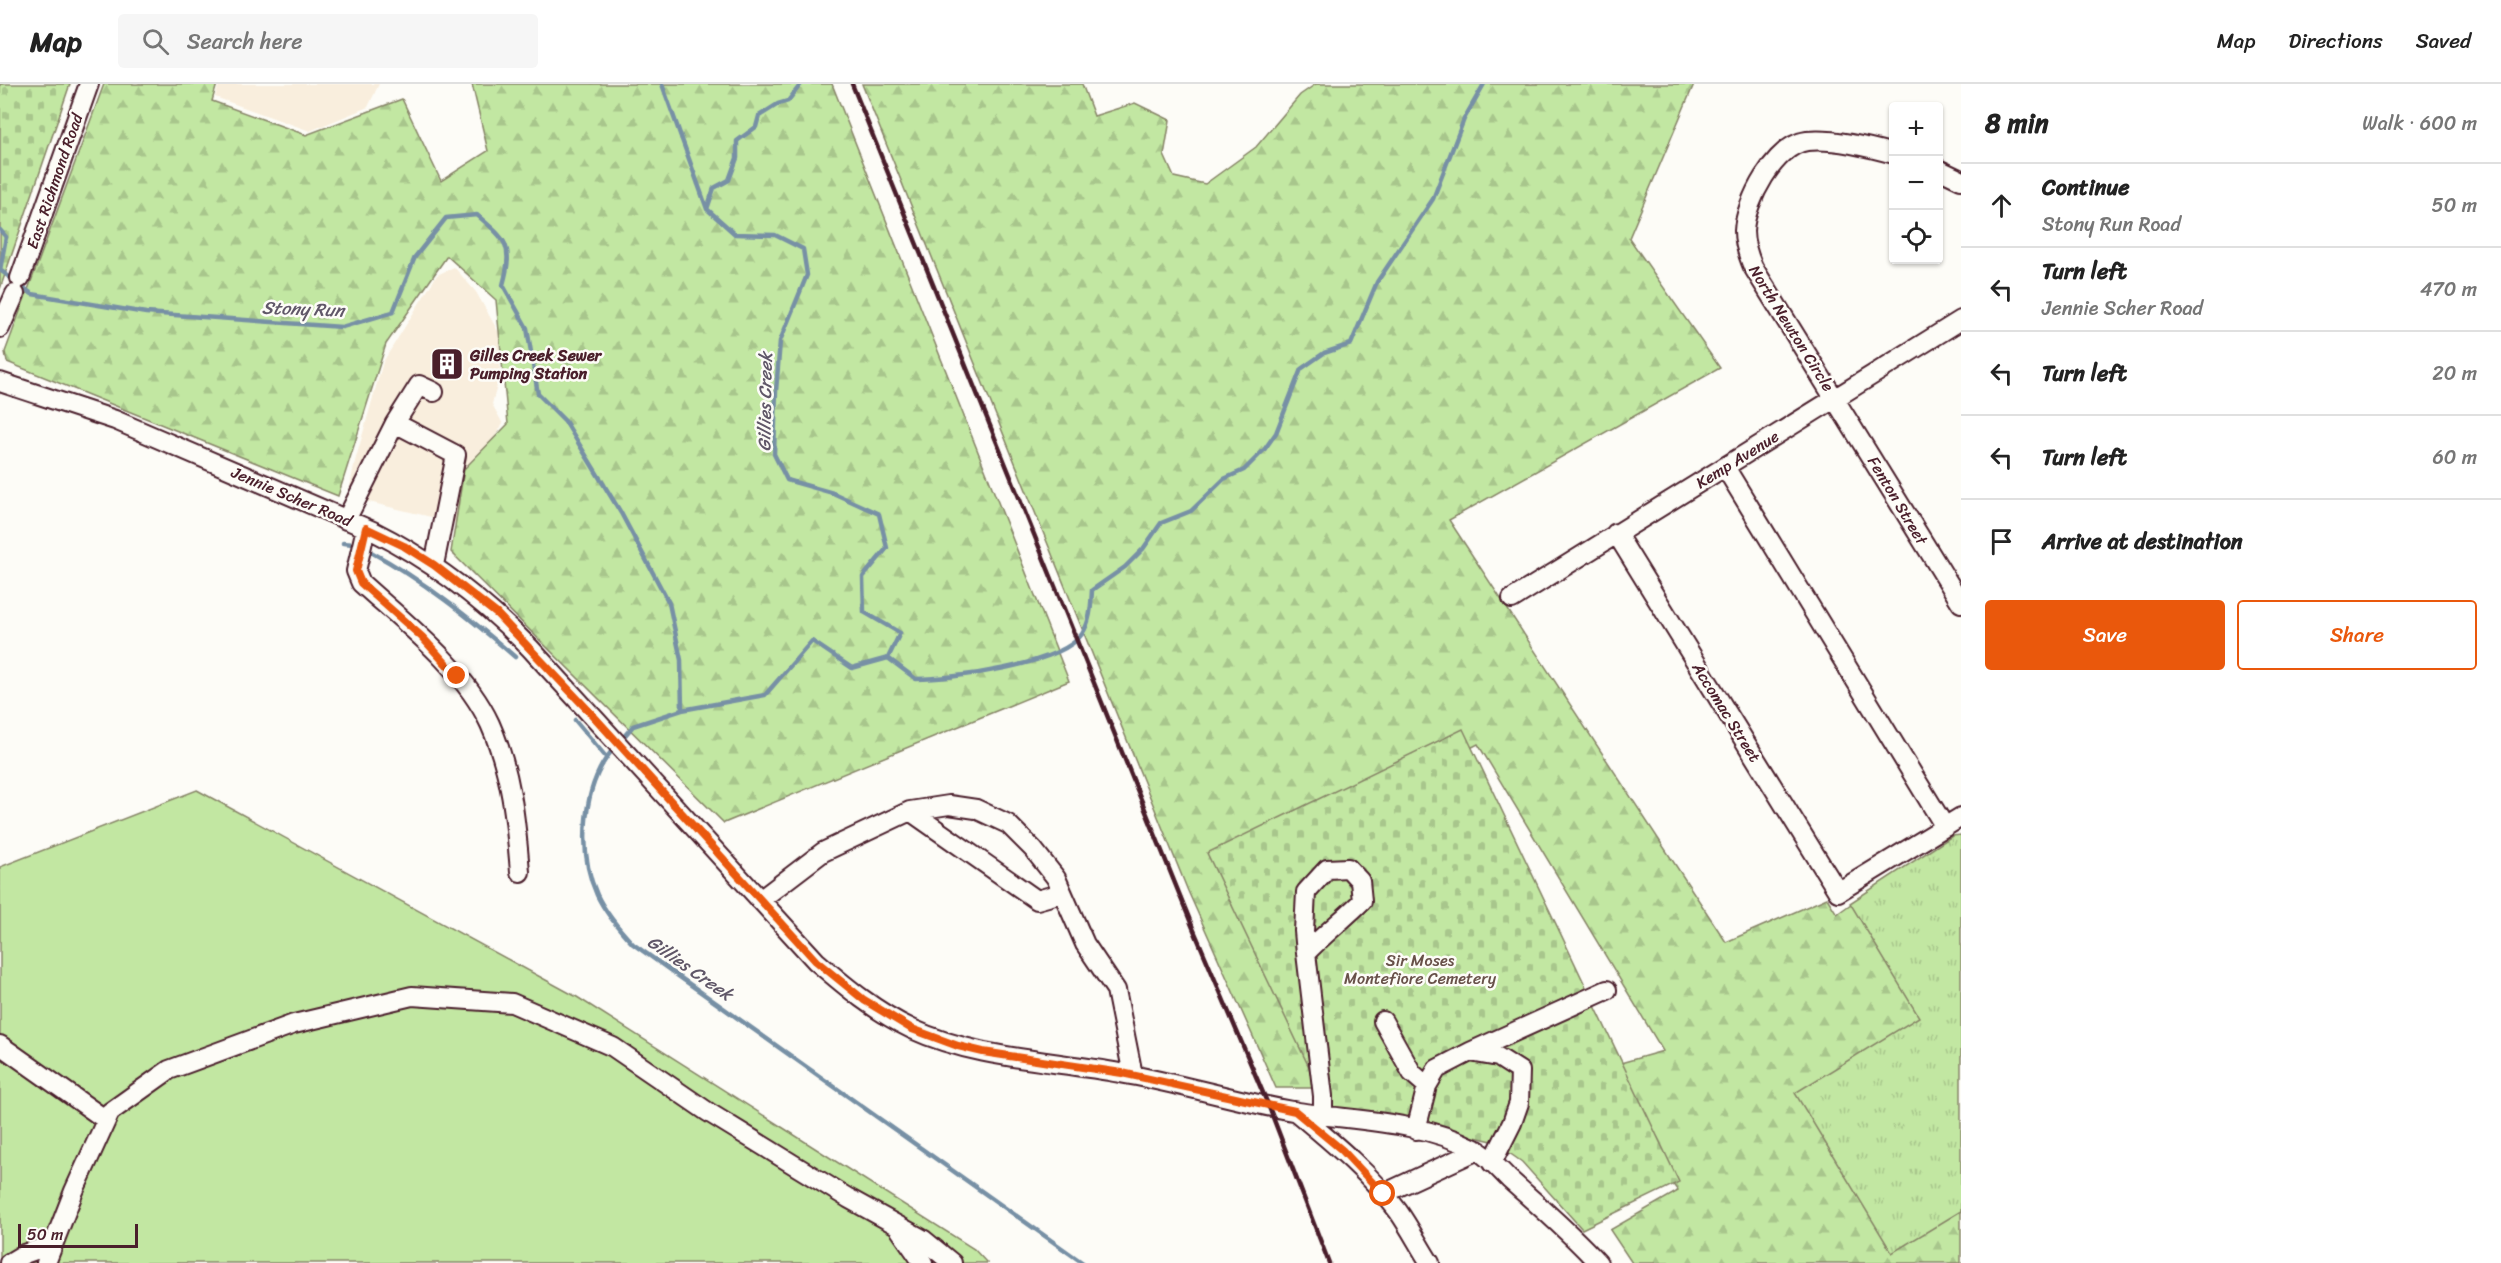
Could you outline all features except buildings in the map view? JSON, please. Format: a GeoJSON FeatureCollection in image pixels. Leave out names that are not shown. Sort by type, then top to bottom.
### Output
{"type":"FeatureCollection","features":[{"type":"Feature","properties":{"kind":"street","name":"East Richmond Road"},"geometry":{"type":"LineString","coordinates":[[0,328],[89,84]]}},
{"type":"Feature","properties":{"kind":"street","name":"North Newton Circle"},"geometry":{"type":"LineString","coordinates":[[1835,398],[1753,267],[1746,248],[1746,220],[1767,171],[1788,148],[1807,141],[1845,144],[1889,153]]}},
{"type":"Feature","properties":{"kind":"street"},"geometry":{"type":"LineString","coordinates":[[1943,171],[1961,180]]}},
{"type":"Feature","properties":{"kind":"street","name":"Kemp Avenue"},"geometry":{"type":"LineString","coordinates":[[1512,598],[1961,320]]}},
{"type":"Feature","properties":{"kind":"street","name":"Jennie Scher Road"},"geometry":{"type":"LineString","coordinates":[[0,382],[115,420],[366,528],[404,546],[434,565],[497,614],[587,709],[816,961],[842,984],[881,1012],[912,1029],[983,1052],[1133,1075],[1295,1111],[1373,1120],[1451,1139],[1478,1150],[1581,1244],[1598,1263]]}},
{"type":"Feature","properties":{"kind":"street"},"geometry":{"type":"LineString","coordinates":[[346,520],[395,423],[419,385],[434,392]]}},
{"type":"Feature","properties":{"kind":"street","name":"Fenton Street"},"geometry":{"type":"LineString","coordinates":[[1835,398],[1961,603]]}},
{"type":"Feature","properties":{"kind":"street"},"geometry":{"type":"LineString","coordinates":[[395,423],[456,455],[434,565]]}},
{"type":"Feature","properties":{"kind":"street"},"geometry":{"type":"LineString","coordinates":[[1725,467],[1945,827],[1961,817]]}},
{"type":"Feature","properties":{"kind":"street"},"geometry":{"type":"LineString","coordinates":[[366,528],[356,571],[361,583],[422,637],[457,676],[489,723],[504,761],[515,809],[520,872]]}},
{"type":"Feature","properties":{"kind":"street","name":"Accomac Street"},"geometry":{"type":"LineString","coordinates":[[1616,533],[1838,892],[1945,827]]}},
{"type":"Feature","properties":{"kind":"street"},"geometry":{"type":"LineString","coordinates":[[760,900],[823,852],[910,811],[950,805],[976,809],[1008,824],[1033,849],[1056,878],[1085,944],[1116,990],[1133,1075]]}},
{"type":"Feature","properties":{"kind":"street"},"geometry":{"type":"LineString","coordinates":[[910,811],[1037,900],[1062,893]]}},
{"type":"Feature","properties":{"kind":"street"},"geometry":{"type":"LineString","coordinates":[[1306,953],[1324,933],[1345,918],[1362,901],[1360,881],[1348,868],[1327,869],[1306,892],[1304,931],[1306,953],[1323,1116]]}},
{"type":"Feature","properties":{"kind":"street"},"geometry":{"type":"LineString","coordinates":[[1416,1130],[1427,1086],[1437,1069],[1607,990]]}},
{"type":"Feature","properties":{"kind":"street"},"geometry":{"type":"LineString","coordinates":[[46,1263],[74,1191],[110,1112],[169,1070],[294,1024],[412,996],[512,1003],[613,1047],[708,1112],[924,1240],[952,1263]]}},
{"type":"Feature","properties":{"kind":"street"},"geometry":{"type":"LineString","coordinates":[[1383,1021],[1412,1073],[1427,1086]]}},
{"type":"Feature","properties":{"kind":"street"},"geometry":{"type":"LineString","coordinates":[[0,1045],[106,1120]]}},
{"type":"Feature","properties":{"kind":"street"},"geometry":{"type":"LineString","coordinates":[[1470,1052],[1498,1057],[1520,1071],[1519,1103],[1512,1123],[1491,1163]]}},
{"type":"Feature","properties":{"kind":"street"},"geometry":{"type":"LineString","coordinates":[[1295,1111],[1342,1150],[1383,1194],[1398,1212],[1430,1263]]}},
{"type":"Feature","properties":{"kind":"street"},"geometry":{"type":"LineString","coordinates":[[1383,1194],[1478,1150]]}},
{"type":"Feature","properties":{"kind":"street"},"geometry":{"type":"LineString","coordinates":[[895,1224],[923,1263]]}},
{"type":"Feature","properties":{"kind":"street"},"geometry":{"type":"LineString","coordinates":[[9,1263],[24,1254],[53,1244]]}},
{"type":"Feature","properties":{"kind":"shaded area"},"geometry":{"type":"Polygon","coordinates":[[[219,84],[379,84],[368,107],[310,131],[215,97],[219,84]]]}},
{"type":"Feature","properties":{"kind":"shaded area"},"geometry":{"type":"Polygon","coordinates":[[[454,267],[476,292],[499,333],[500,375],[492,404],[503,424],[466,482],[456,523],[348,497],[354,465],[383,362],[437,275],[454,267]]]}},
{"type":"Feature","properties":{"kind":"green space"},"geometry":{"type":"Polygon","coordinates":[[[0,84],[70,84],[0,289],[0,84]]]}},
{"type":"Feature","properties":{"kind":"green space"},"geometry":{"type":"Polygon","coordinates":[[[104,84],[217,84],[212,101],[306,135],[402,99],[441,181],[488,151],[472,84],[832,84],[1069,681],[724,823],[451,552],[464,469],[508,424],[496,300],[447,256],[386,344],[338,496],[7,362],[5,352],[104,84]]]}},
{"type":"Feature","properties":{"kind":"green space"},"geometry":{"type":"Polygon","coordinates":[[[862,84],[1082,84],[1094,116],[1135,103],[1170,120],[1164,155],[1174,177],[1205,184],[1256,147],[1300,95],[1316,84],[1694,84],[1629,238],[1720,368],[1449,520],[1726,942],[1827,898],[1837,914],[1862,896],[1933,984],[1961,1175],[1961,1263],[1632,1263],[1610,1230],[1678,1191],[1619,1113],[1557,1081],[1663,1051],[1478,744],[1382,794],[1314,1088],[1276,1088],[1188,891],[862,84]]]}},
{"type":"Feature","properties":{"kind":"green space","name":"Sir Moses Montefiore Cemetery"},"geometry":{"type":"Polygon","coordinates":[[[1463,729],[1679,1182],[1582,1229],[1522,1162],[1492,1141],[1418,1124],[1329,1109],[1207,853],[1463,729]]]}},
{"type":"Feature","properties":{"kind":"green space"},"geometry":{"type":"Polygon","coordinates":[[[197,790],[577,997],[974,1249],[987,1263],[0,1263],[0,867],[197,790]]]}},
{"type":"Feature","properties":{"kind":"green space"},"geometry":{"type":"Polygon","coordinates":[[[1961,835],[1961,1211],[1892,1253],[1795,1093],[1919,1017],[1850,903],[1952,836],[1961,835]]]}},
{"type":"Feature","properties":{"kind":"waterway","name":"Gillies Creek"},"geometry":{"type":"LineString","coordinates":[[621,740],[633,726],[682,710],[765,695],[812,641],[852,668],[888,658],[900,633],[864,612],[863,577],[887,548],[879,514],[833,493],[787,480],[774,454],[780,341],[807,275],[803,249],[775,235],[735,234],[707,209],[662,84]]}},
{"type":"Feature","properties":{"kind":"waterway"},"geometry":{"type":"LineString","coordinates":[[707,209],[714,188],[729,180],[737,158],[737,141],[756,127],[759,116],[778,104],[788,101],[801,84]]}},
{"type":"Feature","properties":{"kind":"waterway"},"geometry":{"type":"LineString","coordinates":[[888,658],[916,679],[979,673],[1030,662],[1052,654],[1070,645],[1082,634],[1089,618],[1092,590],[1125,567],[1143,549],[1161,523],[1191,511],[1224,479],[1244,470],[1264,450],[1276,433],[1301,369],[1324,353],[1351,344],[1377,282],[1433,199],[1464,119],[1484,84]]}},
{"type":"Feature","properties":{"kind":"waterway","name":"Stony Run"},"geometry":{"type":"LineString","coordinates":[[0,230],[6,237],[0,270],[32,294],[146,313],[342,327],[393,312],[415,257],[446,218],[477,215],[495,231],[505,244],[508,261],[503,285],[527,328],[538,394],[565,421],[621,513],[669,603],[681,660],[682,710]]}},
{"type":"Feature","properties":{"kind":"waterway"},"geometry":{"type":"LineString","coordinates":[[343,543],[354,544]]}},
{"type":"Feature","properties":{"kind":"waterway"},"geometry":{"type":"LineString","coordinates":[[371,552],[446,601],[515,657]]}},
{"type":"Feature","properties":{"kind":"waterway"},"geometry":{"type":"LineString","coordinates":[[575,720],[606,757]]}},
{"type":"Feature","properties":{"kind":"waterway","name":"Gillies Creek"},"geometry":{"type":"LineString","coordinates":[[616,746],[596,778],[586,817],[585,838],[587,858],[597,895],[609,915],[633,944],[1083,1263]]}},
{"type":"Feature","properties":{"kind":"railway"},"geometry":{"type":"LineString","coordinates":[[852,84],[1193,928],[1269,1107],[1329,1263]]}},
{"type":"Feature","properties":{"kind":"place","name":"Gilles Creek Sewer Pumping Station"},"geometry":{"type":"Point","coordinates":[447,364]}},
{"type":"Feature","properties":{"kind":"route"},"geometry":{"type":"LineString","coordinates":[[457,676],[422,637],[361,583],[356,571],[366,528],[404,546],[434,565],[497,614],[587,709],[816,961],[864,1000],[912,1029],[958,1046],[983,1052],[1122,1073],[1295,1111],[1342,1150],[1383,1194]]}}]}
